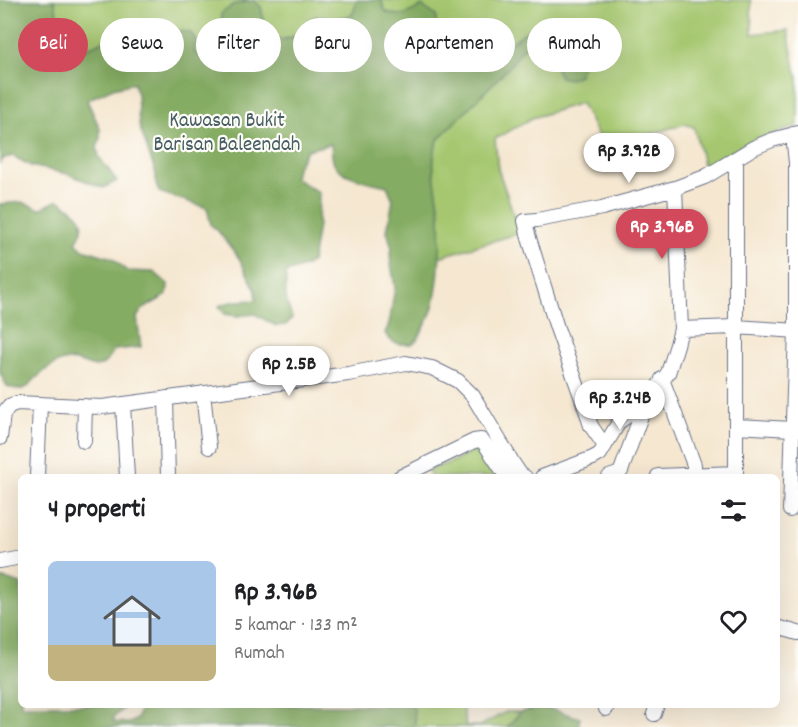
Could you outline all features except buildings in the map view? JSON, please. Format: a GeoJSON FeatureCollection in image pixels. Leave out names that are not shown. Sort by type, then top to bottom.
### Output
{"type":"FeatureCollection","features":[{"type":"Feature","properties":{"kind":"street"},"geometry":{"type":"LineString","coordinates":[[605,446],[591,426],[557,328],[525,221],[602,208],[675,188],[705,177],[753,148],[795,134],[797,331],[788,510]]}},
{"type":"Feature","properties":{"kind":"street"},"geometry":{"type":"LineString","coordinates":[[736,159],[736,474]]}},
{"type":"Feature","properties":{"kind":"street"},"geometry":{"type":"LineString","coordinates":[[617,474],[621,471],[646,402],[668,373],[681,329],[675,188]]}},
{"type":"Feature","properties":{"kind":"street"},"geometry":{"type":"LineString","coordinates":[[681,329],[735,327],[797,331]]}},
{"type":"Feature","properties":{"kind":"street"},"geometry":{"type":"LineString","coordinates":[[0,438],[2,416],[9,406],[17,402],[102,407],[348,374],[406,363],[432,368],[458,381],[473,396],[520,474]]}},
{"type":"Feature","properties":{"kind":"street"},"geometry":{"type":"LineString","coordinates":[[662,379],[694,465],[694,474]]}},
{"type":"Feature","properties":{"kind":"street"},"geometry":{"type":"LineString","coordinates":[[203,393],[209,447]]}},
{"type":"Feature","properties":{"kind":"street"},"geometry":{"type":"LineString","coordinates":[[166,398],[168,474]]}},
{"type":"Feature","properties":{"kind":"street"},"geometry":{"type":"LineString","coordinates":[[550,474],[593,459],[600,454],[619,422],[646,402]]}},
{"type":"Feature","properties":{"kind":"street"},"geometry":{"type":"LineString","coordinates":[[37,474],[40,404]]}},
{"type":"Feature","properties":{"kind":"street"},"geometry":{"type":"LineString","coordinates":[[123,404],[127,474]]}},
{"type":"Feature","properties":{"kind":"street"},"geometry":{"type":"LineString","coordinates":[[84,441],[85,406]]}},
{"type":"Feature","properties":{"kind":"street"},"geometry":{"type":"LineString","coordinates":[[736,426],[792,429]]}},
{"type":"Feature","properties":{"kind":"street"},"geometry":{"type":"LineString","coordinates":[[406,474],[474,441],[481,440],[505,474]]}},
{"type":"Feature","properties":{"kind":"street"},"geometry":{"type":"LineString","coordinates":[[0,561],[18,558]]}},
{"type":"Feature","properties":{"kind":"street"},"geometry":{"type":"LineString","coordinates":[[780,628],[798,633]]}},
{"type":"Feature","properties":{"kind":"green space","name":"Kawasan Bukit Barisan Baleendah"},"geometry":{"type":"Polygon","coordinates":[[[0,0],[54,0],[58,18],[18,18],[18,72],[88,72],[88,47],[100,42],[100,72],[184,72],[184,32],[191,33],[196,41],[194,52],[196,54],[196,72],[281,72],[281,40],[293,37],[293,72],[372,72],[372,18],[340,18],[353,14],[357,0],[381,0],[385,11],[396,15],[422,6],[436,16],[436,18],[384,18],[384,72],[504,72],[439,138],[434,156],[440,225],[437,286],[430,315],[417,340],[412,344],[393,342],[385,333],[389,324],[395,287],[390,258],[392,248],[387,231],[393,200],[387,186],[358,179],[338,168],[332,159],[331,144],[307,150],[297,167],[295,178],[319,193],[318,225],[312,262],[286,273],[286,299],[292,318],[286,325],[276,326],[255,314],[236,316],[225,314],[219,306],[232,302],[256,300],[256,291],[239,258],[211,225],[207,208],[159,192],[156,174],[139,125],[134,83],[113,88],[87,100],[100,129],[97,148],[99,157],[117,181],[103,188],[68,174],[31,166],[13,156],[4,158],[0,163],[0,0]]]}},
{"type":"Feature","properties":{"kind":"green space"},"geometry":{"type":"Polygon","coordinates":[[[54,0],[249,0],[233,5],[225,18],[196,18],[196,53],[184,48],[184,18],[100,18],[100,43],[88,48],[88,18],[58,18],[54,0]]]}},
{"type":"Feature","properties":{"kind":"green space"},"geometry":{"type":"Polygon","coordinates":[[[253,0],[357,0],[353,14],[344,18],[316,16],[314,18],[293,18],[293,36],[281,40],[281,18],[263,18],[261,8],[253,0]]]}},
{"type":"Feature","properties":{"kind":"green space","name":"Kawasan Bukit Barisan Baleendah"},"geometry":{"type":"Polygon","coordinates":[[[253,0],[261,7],[263,17],[221,18],[221,14],[233,5],[253,0]]]}},
{"type":"Feature","properties":{"kind":"green space"},"geometry":{"type":"Polygon","coordinates":[[[381,0],[751,0],[752,34],[788,30],[798,77],[798,126],[754,140],[704,168],[694,127],[684,124],[604,148],[581,103],[532,118],[495,139],[498,169],[520,233],[439,257],[440,214],[434,176],[434,156],[439,138],[504,72],[515,72],[515,59],[527,46],[527,72],[558,72],[560,77],[579,75],[575,72],[622,72],[622,18],[527,18],[527,35],[524,33],[515,40],[515,18],[412,18],[385,11],[381,0]]]}},
{"type":"Feature","properties":{"kind":"green space","name":"Kawasan Bukit Barisan Baleendah"},"geometry":{"type":"Polygon","coordinates":[[[527,31],[527,46],[515,59],[515,40],[527,31]]]}},
{"type":"Feature","properties":{"kind":"green space","name":"Kawasan Bukit Barisan Baleendah"},"geometry":{"type":"Polygon","coordinates":[[[558,72],[580,72],[579,75],[570,79],[560,77],[558,72]]]}},
{"type":"Feature","properties":{"kind":"green space"},"geometry":{"type":"Polygon","coordinates":[[[58,200],[80,217],[81,234],[76,242],[83,249],[112,258],[127,271],[154,272],[168,284],[167,295],[143,309],[137,317],[141,347],[114,350],[108,360],[96,367],[71,360],[63,361],[48,368],[29,386],[16,389],[7,386],[0,373],[0,204],[22,202],[40,209],[58,200]]]}},
{"type":"Feature","properties":{"kind":"green space"},"geometry":{"type":"Polygon","coordinates":[[[473,450],[486,457],[494,474],[430,474],[428,470],[459,459],[473,450]]]}},
{"type":"Feature","properties":{"kind":"green space"},"geometry":{"type":"Polygon","coordinates":[[[0,579],[18,583],[18,708],[124,708],[114,717],[113,722],[129,723],[137,719],[140,708],[413,708],[415,722],[414,727],[0,727],[0,579]]]}},
{"type":"Feature","properties":{"kind":"green space"},"geometry":{"type":"Polygon","coordinates":[[[413,708],[463,708],[466,726],[480,726],[506,712],[521,712],[507,727],[414,727],[413,708]]]}},
{"type":"Feature","properties":{"kind":"green space"},"geometry":{"type":"Polygon","coordinates":[[[541,708],[580,718],[578,727],[507,727],[521,712],[541,708]]]}}]}
